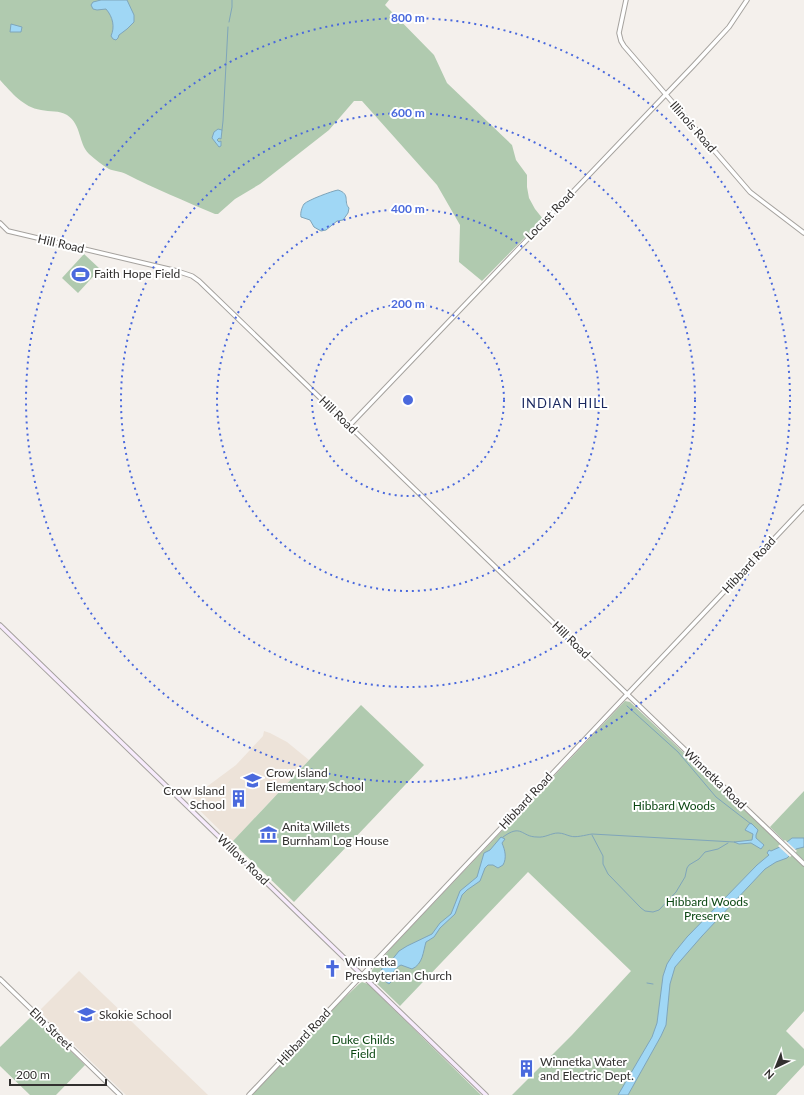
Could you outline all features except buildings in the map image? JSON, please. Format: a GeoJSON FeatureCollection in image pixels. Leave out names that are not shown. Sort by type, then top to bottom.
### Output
{"type":"FeatureCollection","features":[{"type":"Feature","properties":{"kind":"main road","name":"Willow Road"},"geometry":{"type":"LineString","coordinates":[[0,625],[486,1095]]}},
{"type":"Feature","properties":{"kind":"street","name":"Illinois Road"},"geometry":{"type":"LineString","coordinates":[[626,0],[619,33],[621,41],[665,95],[750,192],[804,233]]}},
{"type":"Feature","properties":{"kind":"street","name":"Locust Road"},"geometry":{"type":"LineString","coordinates":[[349,426],[723,34],[747,0]]}},
{"type":"Feature","properties":{"kind":"street","name":"Hill Road"},"geometry":{"type":"LineString","coordinates":[[0,223],[8,231],[177,271],[192,276],[205,286],[627,694]]}},
{"type":"Feature","properties":{"kind":"street","name":"Hibbard Road"},"geometry":{"type":"LineString","coordinates":[[249,1095],[804,507]]}},
{"type":"Feature","properties":{"kind":"street","name":"Winnetka Road"},"geometry":{"type":"LineString","coordinates":[[627,694],[804,864]]}},
{"type":"Feature","properties":{"kind":"street","name":"Elm Street"},"geometry":{"type":"LineString","coordinates":[[0,979],[120,1095]]}},
{"type":"Feature","properties":{"kind":"shaded area","name":"Crow Island Elementary School"},"geometry":{"type":"Polygon","coordinates":[[[264,731],[287,742],[309,760],[232,842],[190,801],[236,765],[263,736],[264,731]]]}},
{"type":"Feature","properties":{"kind":"shaded area"},"geometry":{"type":"Polygon","coordinates":[[[79,971],[208,1095],[126,1095],[39,1011],[79,971]]]}},
{"type":"Feature","properties":{"kind":"green space"},"geometry":{"type":"Polygon","coordinates":[[[0,0],[389,0],[385,5],[434,55],[447,83],[512,145],[516,160],[527,175],[529,198],[543,219],[482,281],[459,262],[460,225],[437,185],[362,101],[354,101],[329,130],[260,184],[235,199],[218,214],[215,214],[124,173],[109,169],[89,154],[83,145],[78,129],[72,119],[67,115],[61,112],[44,111],[23,103],[0,80],[0,0]]]}},
{"type":"Feature","properties":{"kind":"green space","name":"Faith Hope Field"},"geometry":{"type":"Polygon","coordinates":[[[84,254],[100,269],[78,293],[62,278],[84,254]]]}},
{"type":"Feature","properties":{"kind":"green space","name":"Hibbard Woods Preserve"},"geometry":{"type":"Polygon","coordinates":[[[625,701],[630,702],[804,866],[804,1011],[786,1031],[804,1049],[804,1065],[776,1095],[512,1095],[572,1035],[631,971],[528,872],[400,1006],[370,977],[372,970],[392,947],[625,701]]]}},
{"type":"Feature","properties":{"kind":"green space"},"geometry":{"type":"Polygon","coordinates":[[[361,705],[424,765],[294,902],[232,842],[361,705]]]}},
{"type":"Feature","properties":{"kind":"green space"},"geometry":{"type":"Polygon","coordinates":[[[804,791],[804,861],[770,827],[804,791]]]}},
{"type":"Feature","properties":{"kind":"green space","name":"Duke Childs Field"},"geometry":{"type":"Polygon","coordinates":[[[362,982],[368,984],[481,1095],[252,1095],[338,1004],[362,982]]]}},
{"type":"Feature","properties":{"kind":"green space"},"geometry":{"type":"Polygon","coordinates":[[[34,1016],[85,1065],[56,1095],[30,1095],[0,1066],[0,1047],[31,1017],[34,1016]]]}},
{"type":"Feature","properties":{"kind":"water"},"geometry":{"type":"Polygon","coordinates":[[[101,0],[127,0],[134,15],[134,22],[119,35],[116,40],[111,36],[113,26],[112,19],[106,9],[93,9],[91,5],[93,2],[101,0]]]}},
{"type":"Feature","properties":{"kind":"water"},"geometry":{"type":"Polygon","coordinates":[[[11,24],[22,27],[21,32],[10,32],[11,24]]]}},
{"type":"Feature","properties":{"kind":"water"},"geometry":{"type":"Polygon","coordinates":[[[218,129],[222,130],[221,139],[219,138],[217,140],[219,142],[221,141],[221,146],[219,147],[212,138],[214,132],[218,129]]]}},
{"type":"Feature","properties":{"kind":"water"},"geometry":{"type":"Polygon","coordinates":[[[338,190],[346,196],[347,206],[349,208],[348,213],[343,220],[337,221],[326,230],[321,231],[314,227],[310,220],[301,217],[301,210],[304,204],[310,200],[338,190]]]}},
{"type":"Feature","properties":{"kind":"water"},"geometry":{"type":"Polygon","coordinates":[[[751,823],[758,830],[756,838],[764,845],[761,849],[751,843],[739,844],[734,842],[752,840],[753,834],[745,830],[751,823]]]}},
{"type":"Feature","properties":{"kind":"water"},"geometry":{"type":"Polygon","coordinates":[[[501,837],[505,839],[502,843],[505,854],[503,865],[498,868],[493,865],[488,865],[485,868],[480,881],[462,895],[455,914],[440,928],[434,937],[426,942],[422,957],[416,967],[412,969],[401,965],[396,968],[392,981],[389,984],[386,982],[381,971],[383,966],[391,961],[399,951],[432,934],[440,923],[451,914],[460,891],[477,877],[484,853],[490,850],[501,837]]]}},
{"type":"Feature","properties":{"kind":"water"},"geometry":{"type":"Polygon","coordinates":[[[792,838],[804,838],[804,847],[796,849],[787,858],[776,862],[765,869],[675,967],[670,984],[666,1025],[628,1095],[618,1095],[652,1037],[657,1023],[663,976],[667,964],[674,953],[687,937],[757,865],[769,855],[767,853],[769,850],[771,851],[782,846],[792,838]]]}},
{"type":"Feature","properties":{"kind":"pier"},"geometry":{"type":"Polygon","coordinates":[[[785,840],[797,851],[790,857],[778,846],[785,840]]]}},
{"type":"Feature","properties":{"kind":"waterway"},"geometry":{"type":"LineString","coordinates":[[229,22],[232,0]]}},
{"type":"Feature","properties":{"kind":"waterway"},"geometry":{"type":"LineString","coordinates":[[222,130],[228,27]]}},
{"type":"Feature","properties":{"kind":"waterway"},"geometry":{"type":"LineString","coordinates":[[627,706],[678,752],[716,797],[751,824]]}},
{"type":"Feature","properties":{"kind":"waterway"},"geometry":{"type":"LineString","coordinates":[[503,837],[509,833],[518,831],[537,837],[558,833],[572,837],[592,834],[734,842]]}},
{"type":"Feature","properties":{"kind":"waterway"},"geometry":{"type":"LineString","coordinates":[[592,835],[603,856],[603,864],[608,874],[641,908],[645,911],[653,912],[659,910],[676,892],[685,877],[689,865],[699,859],[705,852],[718,849],[728,843]]}},
{"type":"Feature","properties":{"kind":"waterway"},"geometry":{"type":"LineString","coordinates":[[647,983],[653,984]]}},
{"type":"Feature","properties":{"kind":"place","name":"Faith Hope Field"},"geometry":{"type":"Point","coordinates":[81,274]}},
{"type":"Feature","properties":{"kind":"place","name":"Crow Island Elementary School"},"geometry":{"type":"Point","coordinates":[253,780]}},
{"type":"Feature","properties":{"kind":"place","name":"Crow Island School"},"geometry":{"type":"Point","coordinates":[238,798]}},
{"type":"Feature","properties":{"kind":"place","name":"Anita Willets Burnham Log House"},"geometry":{"type":"Point","coordinates":[269,834]}},
{"type":"Feature","properties":{"kind":"place","name":"Winnetka Presbyterian Church"},"geometry":{"type":"Point","coordinates":[332,969]}},
{"type":"Feature","properties":{"kind":"place","name":"Skokie School"},"geometry":{"type":"Point","coordinates":[86,1015]}},
{"type":"Feature","properties":{"kind":"place","name":"Winnetka Water and Electric Dept."},"geometry":{"type":"Point","coordinates":[527,1069]}},
{"type":"Feature","properties":{"kind":"district","name":"INDIAN HILL"},"geometry":{"type":"Point","coordinates":[565,403]}},
{"type":"Feature","properties":{"kind":"park label","name":"Hibbard Woods"},"geometry":{"type":"Point","coordinates":[674,806]}}]}
